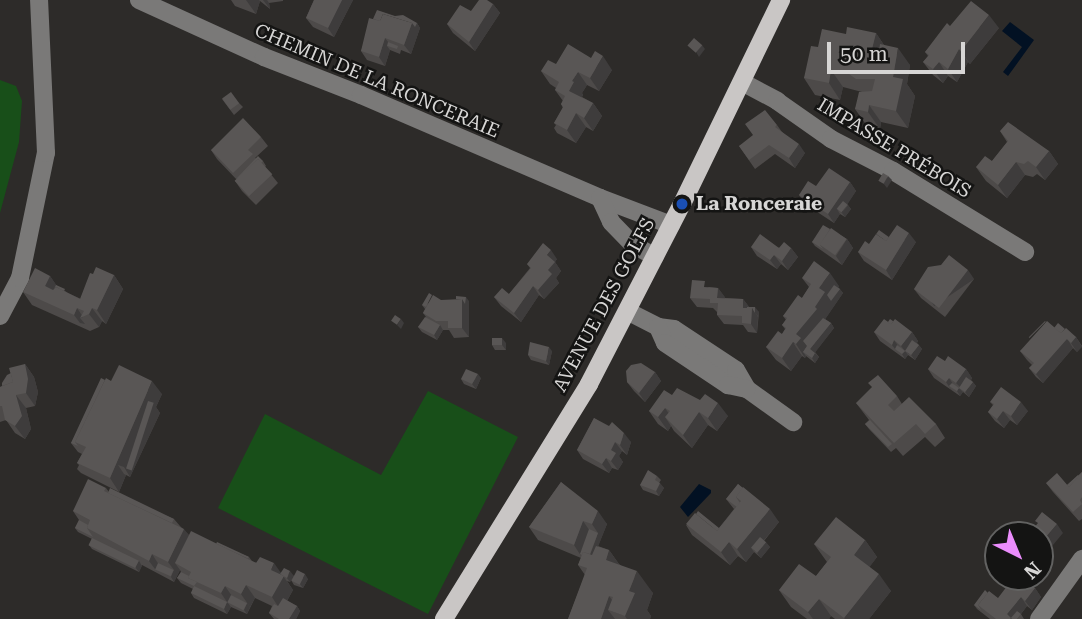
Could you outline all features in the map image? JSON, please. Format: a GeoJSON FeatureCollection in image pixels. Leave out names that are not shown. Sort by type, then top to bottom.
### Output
{"type":"FeatureCollection","features":[{"type":"Feature","properties":{"kind":"main road","name":"AVENUE DES GOLFS"},"geometry":{"type":"LineString","coordinates":[[444,619],[589,384],[671,225],[781,0]]}},
{"type":"Feature","properties":{"kind":"street"},"geometry":{"type":"LineString","coordinates":[[0,316],[20,278],[46,153],[39,0]]}},
{"type":"Feature","properties":{"kind":"street","name":"CHEMIN DE LA RONCERAIE"},"geometry":{"type":"LineString","coordinates":[[139,0],[264,57],[362,95],[600,198],[671,225]]}},
{"type":"Feature","properties":{"kind":"street","name":"IMPASSE PRÉBOIS"},"geometry":{"type":"LineString","coordinates":[[742,82],[777,101],[831,139],[893,171],[1025,252]]}},
{"type":"Feature","properties":{"kind":"street"},"geometry":{"type":"LineString","coordinates":[[600,198],[611,222],[632,244],[655,257]]}},
{"type":"Feature","properties":{"kind":"street"},"geometry":{"type":"LineString","coordinates":[[627,311],[658,327],[665,343],[728,385],[747,388],[793,422]]}},
{"type":"Feature","properties":{"kind":"street"},"geometry":{"type":"LineString","coordinates":[[1039,619],[1082,559]]}},
{"type":"Feature","properties":{"kind":"green space"},"geometry":{"type":"Polygon","coordinates":[[[0,80],[16,86],[22,101],[19,142],[0,213],[0,80]]]}},
{"type":"Feature","properties":{"kind":"green space"},"geometry":{"type":"Polygon","coordinates":[[[428,391],[518,437],[428,614],[218,508],[265,414],[381,475],[428,391]]]}},
{"type":"Feature","properties":{"kind":"water"},"geometry":{"type":"Polygon","coordinates":[[[1010,22],[1034,40],[1008,76],[1003,72],[1022,47],[1002,31],[1010,22]]]}},
{"type":"Feature","properties":{"kind":"water"},"geometry":{"type":"Polygon","coordinates":[[[699,484],[711,490],[711,493],[688,517],[680,507],[699,484]]]}},
{"type":"Feature","properties":{"kind":"building"},"geometry":{"type":"Polygon","coordinates":[[[314,0],[342,0],[328,28],[306,18],[314,0]]]}},
{"type":"Feature","properties":{"kind":"building"},"geometry":{"type":"Polygon","coordinates":[[[479,0],[487,0],[493,4],[469,42],[447,24],[460,5],[471,11],[479,0]]]}},
{"type":"Feature","properties":{"kind":"building"},"geometry":{"type":"Polygon","coordinates":[[[971,1],[989,15],[961,51],[959,49],[948,69],[939,62],[933,69],[923,62],[929,55],[925,52],[947,23],[950,26],[971,1]]]}},
{"type":"Feature","properties":{"kind":"building"},"geometry":{"type":"Polygon","coordinates":[[[377,10],[395,16],[403,15],[417,23],[415,27],[412,23],[383,14],[380,21],[373,19],[377,10]]]}},
{"type":"Feature","properties":{"kind":"building"},"geometry":{"type":"Polygon","coordinates":[[[383,14],[412,23],[404,45],[385,38],[379,57],[361,51],[369,18],[380,21],[383,14]]]}},
{"type":"Feature","properties":{"kind":"building"},"geometry":{"type":"Polygon","coordinates":[[[847,27],[876,33],[872,49],[879,51],[880,44],[898,48],[893,77],[903,79],[896,111],[869,105],[868,112],[855,109],[859,92],[872,91],[875,79],[856,79],[849,74],[831,70],[829,83],[804,78],[811,46],[818,47],[822,29],[846,34],[847,27]]]}},
{"type":"Feature","properties":{"kind":"building"},"geometry":{"type":"Polygon","coordinates":[[[694,38],[702,45],[696,53],[687,46],[694,38]]]}},
{"type":"Feature","properties":{"kind":"building"},"geometry":{"type":"Polygon","coordinates":[[[388,42],[398,46],[397,49],[387,46],[388,42]]]}},
{"type":"Feature","properties":{"kind":"building"},"geometry":{"type":"Polygon","coordinates":[[[568,44],[591,58],[595,51],[603,56],[590,78],[578,72],[572,81],[574,82],[569,91],[593,103],[584,118],[576,113],[567,130],[554,123],[563,107],[561,104],[565,96],[555,90],[559,82],[541,71],[548,60],[556,64],[568,44]]]}},
{"type":"Feature","properties":{"kind":"building"},"geometry":{"type":"Polygon","coordinates":[[[231,92],[239,103],[230,110],[222,98],[231,92]]]}},
{"type":"Feature","properties":{"kind":"building"},"geometry":{"type":"Polygon","coordinates":[[[765,110],[777,125],[775,127],[799,144],[789,158],[769,145],[749,160],[739,146],[753,135],[745,124],[765,110]]]}},
{"type":"Feature","properties":{"kind":"building"},"geometry":{"type":"Polygon","coordinates":[[[243,118],[261,137],[248,150],[253,154],[233,173],[211,150],[243,118]]]}},
{"type":"Feature","properties":{"kind":"building"},"geometry":{"type":"Polygon","coordinates":[[[1008,122],[1049,151],[1036,167],[1028,161],[1024,164],[1016,162],[998,185],[976,167],[985,156],[992,161],[1008,141],[1000,131],[1008,122]]]}},
{"type":"Feature","properties":{"kind":"building"},"geometry":{"type":"Polygon","coordinates":[[[258,156],[263,161],[261,163],[258,159],[238,179],[237,178],[258,156]]]}},
{"type":"Feature","properties":{"kind":"building"},"geometry":{"type":"Polygon","coordinates":[[[258,159],[272,174],[249,196],[235,181],[258,159]]]}},
{"type":"Feature","properties":{"kind":"building"},"geometry":{"type":"Polygon","coordinates":[[[829,168],[850,182],[828,214],[799,195],[808,181],[816,186],[829,168]]]}},
{"type":"Feature","properties":{"kind":"building"},"geometry":{"type":"Polygon","coordinates":[[[883,173],[888,176],[884,184],[878,181],[883,173]]]}},
{"type":"Feature","properties":{"kind":"building"},"geometry":{"type":"Polygon","coordinates":[[[843,201],[848,205],[841,213],[837,209],[843,201]]]}},
{"type":"Feature","properties":{"kind":"building"},"geometry":{"type":"Polygon","coordinates":[[[823,225],[830,229],[820,245],[823,249],[812,242],[823,225]]]}},
{"type":"Feature","properties":{"kind":"building"},"geometry":{"type":"Polygon","coordinates":[[[897,225],[909,233],[886,270],[858,252],[865,241],[869,244],[876,234],[886,241],[897,225]]]}},
{"type":"Feature","properties":{"kind":"building"},"geometry":{"type":"Polygon","coordinates":[[[831,228],[847,239],[835,255],[820,244],[831,228]]]}},
{"type":"Feature","properties":{"kind":"building"},"geometry":{"type":"Polygon","coordinates":[[[879,230],[889,237],[886,241],[876,234],[879,230]]]}},
{"type":"Feature","properties":{"kind":"building"},"geometry":{"type":"Polygon","coordinates":[[[760,234],[779,248],[784,242],[791,248],[782,261],[774,255],[770,260],[751,247],[760,234]]]}},
{"type":"Feature","properties":{"kind":"building"},"geometry":{"type":"Polygon","coordinates":[[[543,243],[551,250],[547,255],[555,262],[548,270],[552,274],[538,290],[533,286],[514,313],[494,297],[502,288],[509,294],[531,268],[527,264],[543,243]]]}},
{"type":"Feature","properties":{"kind":"building"},"geometry":{"type":"Polygon","coordinates":[[[949,255],[968,270],[939,308],[914,289],[928,267],[941,265],[949,255]]]}},
{"type":"Feature","properties":{"kind":"building"},"geometry":{"type":"Polygon","coordinates":[[[814,261],[830,273],[819,288],[825,292],[815,307],[817,309],[796,334],[801,338],[796,344],[793,342],[782,358],[766,347],[778,331],[782,334],[786,328],[782,325],[787,318],[783,316],[798,295],[802,298],[811,284],[802,278],[814,261]]]}},
{"type":"Feature","properties":{"kind":"building"},"geometry":{"type":"Polygon","coordinates":[[[96,267],[114,275],[97,310],[92,308],[89,314],[80,318],[84,311],[77,308],[74,315],[23,292],[35,268],[50,276],[45,286],[53,290],[56,287],[80,299],[90,273],[93,274],[96,267]]]}},
{"type":"Feature","properties":{"kind":"building"},"geometry":{"type":"Polygon","coordinates":[[[692,280],[705,281],[704,287],[718,288],[717,298],[743,299],[743,308],[752,308],[751,324],[742,323],[742,316],[717,315],[718,303],[710,303],[710,299],[690,298],[692,280]]]}},
{"type":"Feature","properties":{"kind":"building"},"geometry":{"type":"Polygon","coordinates":[[[834,285],[840,289],[831,301],[827,295],[834,285]]]}},
{"type":"Feature","properties":{"kind":"building"},"geometry":{"type":"Polygon","coordinates":[[[429,293],[432,295],[426,307],[422,305],[429,293]]]}},
{"type":"Feature","properties":{"kind":"building"},"geometry":{"type":"Polygon","coordinates":[[[433,295],[441,300],[462,299],[462,328],[448,328],[448,321],[436,321],[423,313],[433,295]]]}},
{"type":"Feature","properties":{"kind":"building"},"geometry":{"type":"Polygon","coordinates":[[[456,296],[466,297],[465,304],[462,299],[456,299],[456,296]]]}},
{"type":"Feature","properties":{"kind":"building"},"geometry":{"type":"Polygon","coordinates":[[[395,315],[401,319],[397,325],[391,321],[395,315]]]}},
{"type":"Feature","properties":{"kind":"building"},"geometry":{"type":"Polygon","coordinates":[[[425,317],[440,325],[434,335],[418,327],[425,317]]]}},
{"type":"Feature","properties":{"kind":"building"},"geometry":{"type":"Polygon","coordinates":[[[823,318],[831,323],[810,349],[815,353],[812,358],[803,352],[807,346],[803,341],[823,318]]]}},
{"type":"Feature","properties":{"kind":"building"},"geometry":{"type":"Polygon","coordinates":[[[884,319],[891,324],[895,319],[912,332],[901,346],[894,340],[892,345],[874,332],[884,319]]]}},
{"type":"Feature","properties":{"kind":"building"},"geometry":{"type":"Polygon","coordinates":[[[1047,321],[1061,333],[1066,328],[1076,337],[1071,343],[1067,339],[1036,374],[1029,368],[1034,363],[1020,351],[1047,321]]]}},
{"type":"Feature","properties":{"kind":"building"},"geometry":{"type":"Polygon","coordinates":[[[1058,323],[1065,329],[1061,333],[1054,328],[1058,323]]]}},
{"type":"Feature","properties":{"kind":"building"},"geometry":{"type":"Polygon","coordinates":[[[492,338],[502,338],[502,345],[492,345],[492,338]]]}},
{"type":"Feature","properties":{"kind":"building"},"geometry":{"type":"Polygon","coordinates":[[[912,340],[919,345],[911,355],[905,351],[912,340]]]}},
{"type":"Feature","properties":{"kind":"building"},"geometry":{"type":"Polygon","coordinates":[[[530,342],[549,347],[546,361],[528,355],[530,342]]]}},
{"type":"Feature","properties":{"kind":"building"},"geometry":{"type":"Polygon","coordinates":[[[897,345],[905,351],[902,354],[895,349],[897,345]]]}},
{"type":"Feature","properties":{"kind":"building"},"geometry":{"type":"Polygon","coordinates":[[[937,356],[945,361],[948,356],[966,369],[956,383],[949,378],[946,382],[928,369],[937,356]]]}},
{"type":"Feature","properties":{"kind":"building"},"geometry":{"type":"Polygon","coordinates":[[[641,363],[655,372],[639,393],[627,382],[626,371],[631,365],[641,363]]]}},
{"type":"Feature","properties":{"kind":"building"},"geometry":{"type":"Polygon","coordinates":[[[25,364],[28,379],[26,393],[16,395],[22,416],[15,426],[5,420],[0,406],[0,387],[13,382],[9,368],[25,364]]]}},
{"type":"Feature","properties":{"kind":"building"},"geometry":{"type":"Polygon","coordinates":[[[119,365],[152,381],[110,478],[77,463],[86,447],[75,442],[106,378],[111,381],[119,365]]]}},
{"type":"Feature","properties":{"kind":"building"},"geometry":{"type":"Polygon","coordinates":[[[466,369],[478,374],[472,384],[461,379],[466,369]]]}},
{"type":"Feature","properties":{"kind":"building"},"geometry":{"type":"Polygon","coordinates":[[[11,373],[13,382],[2,386],[7,375],[11,373]]]}},
{"type":"Feature","properties":{"kind":"building"},"geometry":{"type":"Polygon","coordinates":[[[878,375],[897,396],[888,405],[894,411],[909,397],[936,424],[925,434],[916,424],[894,443],[856,403],[872,387],[868,383],[878,375]]]}},
{"type":"Feature","properties":{"kind":"building"},"geometry":{"type":"Polygon","coordinates":[[[966,377],[973,382],[965,392],[959,388],[966,377]]]}},
{"type":"Feature","properties":{"kind":"building"},"geometry":{"type":"Polygon","coordinates":[[[101,378],[105,380],[75,442],[78,446],[71,443],[101,378]]]}},
{"type":"Feature","properties":{"kind":"building"},"geometry":{"type":"Polygon","coordinates":[[[952,383],[959,388],[957,391],[949,386],[952,383]]]}},
{"type":"Feature","properties":{"kind":"building"},"geometry":{"type":"Polygon","coordinates":[[[1001,387],[1021,402],[1011,416],[1003,411],[997,419],[988,412],[994,404],[990,402],[1001,387]]]}},
{"type":"Feature","properties":{"kind":"building"},"geometry":{"type":"Polygon","coordinates":[[[677,388],[700,400],[705,394],[718,403],[708,418],[699,412],[683,435],[665,417],[670,411],[665,408],[658,417],[649,411],[664,390],[672,395],[677,388]]]}},
{"type":"Feature","properties":{"kind":"building"},"geometry":{"type":"Polygon","coordinates":[[[148,401],[154,403],[132,470],[126,469],[148,401]]]}},
{"type":"Feature","properties":{"kind":"building"},"geometry":{"type":"Polygon","coordinates":[[[594,418],[609,426],[612,422],[624,433],[620,445],[615,442],[611,450],[616,453],[611,461],[606,458],[602,464],[577,450],[594,418]]]}},
{"type":"Feature","properties":{"kind":"building"},"geometry":{"type":"Polygon","coordinates":[[[870,420],[892,444],[888,447],[865,424],[870,420]]]}},
{"type":"Feature","properties":{"kind":"building"},"geometry":{"type":"Polygon","coordinates":[[[648,470],[657,476],[655,480],[660,483],[656,491],[640,485],[648,470]]]}},
{"type":"Feature","properties":{"kind":"building"},"geometry":{"type":"Polygon","coordinates":[[[1082,472],[1082,504],[1073,512],[1046,483],[1057,473],[1069,487],[1082,472]]]}},
{"type":"Feature","properties":{"kind":"building"},"geometry":{"type":"Polygon","coordinates":[[[1079,476],[1069,487],[1067,485],[1079,476]]]}},
{"type":"Feature","properties":{"kind":"building"},"geometry":{"type":"Polygon","coordinates":[[[88,479],[106,488],[104,491],[184,529],[168,562],[152,554],[149,561],[87,528],[90,520],[73,511],[88,479]]]}},
{"type":"Feature","properties":{"kind":"building"},"geometry":{"type":"Polygon","coordinates":[[[561,482],[598,511],[592,524],[583,521],[574,545],[529,527],[561,482]]]}},
{"type":"Feature","properties":{"kind":"building"},"geometry":{"type":"Polygon","coordinates":[[[738,484],[743,488],[736,497],[740,503],[737,507],[726,499],[738,484]]]}},
{"type":"Feature","properties":{"kind":"building"},"geometry":{"type":"Polygon","coordinates":[[[743,487],[770,509],[737,549],[729,542],[721,552],[686,524],[695,513],[717,531],[741,501],[736,497],[743,487]]]}},
{"type":"Feature","properties":{"kind":"building"},"geometry":{"type":"Polygon","coordinates":[[[110,488],[174,519],[172,523],[108,493],[110,488]]]}},
{"type":"Feature","properties":{"kind":"building"},"geometry":{"type":"Polygon","coordinates":[[[698,511],[719,528],[730,515],[717,531],[696,514],[698,511]]]}},
{"type":"Feature","properties":{"kind":"building"},"geometry":{"type":"Polygon","coordinates":[[[1042,512],[1053,521],[1035,521],[1042,512]]]}},
{"type":"Feature","properties":{"kind":"building"},"geometry":{"type":"Polygon","coordinates":[[[836,517],[865,540],[854,555],[879,574],[844,618],[819,599],[808,612],[779,590],[799,564],[816,576],[831,557],[814,544],[836,517]]]}},
{"type":"Feature","properties":{"kind":"building"},"geometry":{"type":"Polygon","coordinates":[[[79,520],[88,525],[93,537],[75,528],[79,520]]]}},
{"type":"Feature","properties":{"kind":"building"},"geometry":{"type":"Polygon","coordinates":[[[589,529],[598,533],[590,554],[583,552],[582,555],[580,554],[589,529]]]}},
{"type":"Feature","properties":{"kind":"building"},"geometry":{"type":"Polygon","coordinates":[[[191,531],[256,563],[260,557],[274,563],[271,570],[284,576],[272,597],[246,585],[241,594],[225,586],[221,593],[188,578],[191,572],[175,563],[191,531]]]}},
{"type":"Feature","properties":{"kind":"building"},"geometry":{"type":"Polygon","coordinates":[[[760,537],[766,542],[757,553],[751,548],[760,537]]]}},
{"type":"Feature","properties":{"kind":"building"},"geometry":{"type":"Polygon","coordinates":[[[92,538],[139,561],[135,568],[88,545],[92,538]]]}},
{"type":"Feature","properties":{"kind":"building"},"geometry":{"type":"Polygon","coordinates":[[[217,542],[249,557],[248,559],[217,542]]]}},
{"type":"Feature","properties":{"kind":"building"},"geometry":{"type":"Polygon","coordinates":[[[596,546],[609,550],[606,560],[637,571],[629,591],[635,593],[625,616],[608,610],[613,597],[609,596],[601,619],[568,619],[587,568],[578,565],[583,552],[592,555],[596,546]]]}},
{"type":"Feature","properties":{"kind":"building"},"geometry":{"type":"Polygon","coordinates":[[[158,563],[174,570],[171,576],[155,569],[158,563]]]}},
{"type":"Feature","properties":{"kind":"building"},"geometry":{"type":"Polygon","coordinates":[[[284,568],[290,571],[287,578],[280,574],[284,568]]]}},
{"type":"Feature","properties":{"kind":"building"},"geometry":{"type":"Polygon","coordinates":[[[297,570],[305,574],[300,585],[292,581],[297,570]]]}},
{"type":"Feature","properties":{"kind":"building"},"geometry":{"type":"Polygon","coordinates":[[[181,572],[197,582],[194,586],[177,578],[181,572]]]}},
{"type":"Feature","properties":{"kind":"building"},"geometry":{"type":"Polygon","coordinates":[[[194,586],[227,602],[224,609],[191,593],[194,586]]]}},
{"type":"Feature","properties":{"kind":"building"},"geometry":{"type":"Polygon","coordinates":[[[984,591],[988,593],[978,605],[981,610],[974,605],[984,591]]]}},
{"type":"Feature","properties":{"kind":"building"},"geometry":{"type":"Polygon","coordinates":[[[989,591],[998,598],[1003,591],[1033,591],[1025,601],[1021,597],[1007,614],[1010,619],[996,619],[978,605],[989,591]]]}},
{"type":"Feature","properties":{"kind":"building"},"geometry":{"type":"Polygon","coordinates":[[[231,595],[247,603],[243,610],[227,602],[231,595]]]}},
{"type":"Feature","properties":{"kind":"building"},"geometry":{"type":"Polygon","coordinates":[[[283,598],[297,606],[289,619],[279,619],[269,613],[274,604],[278,606],[283,598]]]}},
{"type":"Feature","properties":{"kind":"building"},"geometry":{"type":"Polygon","coordinates":[[[1017,611],[1021,614],[1017,619],[1010,619],[1017,611]]]}},
{"type":"Feature","properties":{"kind":"place","name":"La Ronceraie"},"geometry":{"type":"Point","coordinates":[682,204]}}]}
